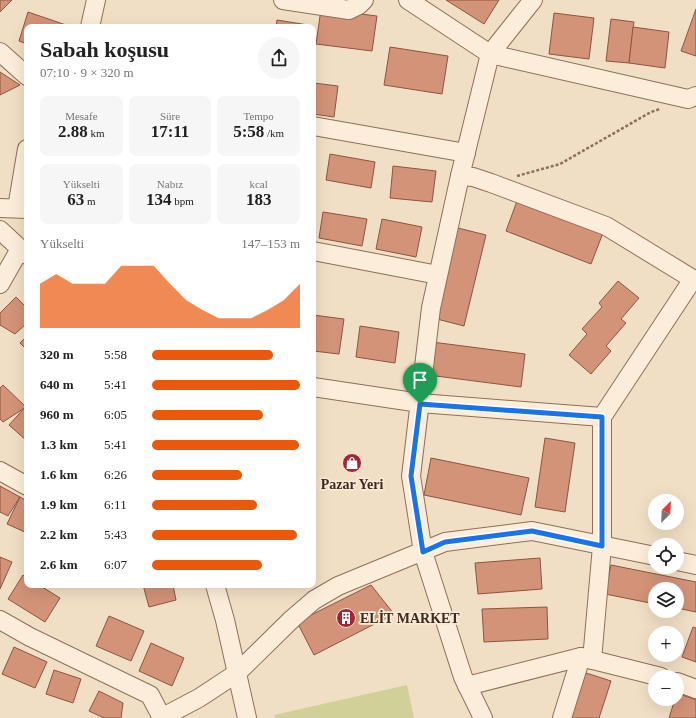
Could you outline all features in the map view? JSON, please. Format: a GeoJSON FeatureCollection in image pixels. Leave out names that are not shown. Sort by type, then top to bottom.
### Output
{"type":"FeatureCollection","features":[{"type":"Feature","properties":{"kind":"street"},"geometry":{"type":"LineString","coordinates":[[91,24],[96,0]]}},
{"type":"Feature","properties":{"kind":"street"},"geometry":{"type":"LineString","coordinates":[[283,0],[349,10],[364,0]]}},
{"type":"Feature","properties":{"kind":"street"},"geometry":{"type":"LineString","coordinates":[[408,0],[490,54],[688,99],[696,96]]}},
{"type":"Feature","properties":{"kind":"street"},"geometry":{"type":"LineString","coordinates":[[483,718],[463,677],[423,552],[411,476],[431,308],[460,176],[490,54],[533,0]]}},
{"type":"Feature","properties":{"kind":"street"},"geometry":{"type":"LineString","coordinates":[[0,52],[24,73]]}},
{"type":"Feature","properties":{"kind":"street"},"geometry":{"type":"LineString","coordinates":[[316,127],[466,153]]}},
{"type":"Feature","properties":{"kind":"street"},"geometry":{"type":"LineString","coordinates":[[15,208],[24,164]]}},
{"type":"Feature","properties":{"kind":"street"},"geometry":{"type":"LineString","coordinates":[[460,176],[473,177],[491,183],[606,226],[694,280],[602,417],[602,546],[586,658],[562,718]]}},
{"type":"Feature","properties":{"kind":"street"},"geometry":{"type":"LineString","coordinates":[[0,284],[24,252],[1,233]]}},
{"type":"Feature","properties":{"kind":"street"},"geometry":{"type":"LineString","coordinates":[[316,251],[438,275]]}},
{"type":"Feature","properties":{"kind":"street"},"geometry":{"type":"LineString","coordinates":[[316,387],[420,404],[602,417]]}},
{"type":"Feature","properties":{"kind":"street"},"geometry":{"type":"LineString","coordinates":[[0,471],[24,484]]}},
{"type":"Feature","properties":{"kind":"street"},"geometry":{"type":"LineString","coordinates":[[0,620],[30,637],[150,695],[161,718],[199,698],[237,672],[314,600],[338,586],[445,542],[532,531],[648,555]]}},
{"type":"Feature","properties":{"kind":"street"},"geometry":{"type":"LineString","coordinates":[[684,562],[696,565]]}},
{"type":"Feature","properties":{"kind":"street"},"geometry":{"type":"LineString","coordinates":[[216,588],[226,620],[247,718]]}},
{"type":"Feature","properties":{"kind":"street"},"geometry":{"type":"LineString","coordinates":[[467,686],[586,658],[648,674]]}},
{"type":"Feature","properties":{"kind":"street"},"geometry":{"type":"LineString","coordinates":[[684,685],[696,689]]}},
{"type":"Feature","properties":{"kind":"path"},"geometry":{"type":"LineString","coordinates":[[514,176],[560,164],[650,112],[663,107]]}},
{"type":"Feature","properties":{"kind":"green space"},"geometry":{"type":"Polygon","coordinates":[[[407,685],[414,718],[275,718],[274,715],[407,685]]]}},
{"type":"Feature","properties":{"kind":"building"},"geometry":{"type":"Polygon","coordinates":[[[0,0],[12,0],[0,12],[0,0]]]}},
{"type":"Feature","properties":{"kind":"building"},"geometry":{"type":"Polygon","coordinates":[[[446,0],[499,0],[484,24],[446,0]]]}},
{"type":"Feature","properties":{"kind":"building"},"geometry":{"type":"Polygon","coordinates":[[[321,9],[377,16],[372,51],[316,44],[321,9]]]}},
{"type":"Feature","properties":{"kind":"building"},"geometry":{"type":"Polygon","coordinates":[[[696,9],[696,56],[681,51],[696,9]]]}},
{"type":"Feature","properties":{"kind":"building"},"geometry":{"type":"Polygon","coordinates":[[[28,12],[63,24],[24,24],[28,12]]]}},
{"type":"Feature","properties":{"kind":"building"},"geometry":{"type":"Polygon","coordinates":[[[554,13],[594,18],[589,59],[549,54],[554,13]]]}},
{"type":"Feature","properties":{"kind":"building"},"geometry":{"type":"Polygon","coordinates":[[[611,19],[634,22],[629,63],[606,61],[611,19]]]}},
{"type":"Feature","properties":{"kind":"building"},"geometry":{"type":"Polygon","coordinates":[[[277,20],[302,24],[276,24],[277,20]]]}},
{"type":"Feature","properties":{"kind":"building"},"geometry":{"type":"Polygon","coordinates":[[[24,25],[24,43],[19,41],[24,25]]]}},
{"type":"Feature","properties":{"kind":"building"},"geometry":{"type":"Polygon","coordinates":[[[633,27],[669,32],[665,68],[629,63],[633,27]]]}},
{"type":"Feature","properties":{"kind":"building"},"geometry":{"type":"Polygon","coordinates":[[[390,47],[448,56],[442,94],[384,85],[390,47]]]}},
{"type":"Feature","properties":{"kind":"building"},"geometry":{"type":"Polygon","coordinates":[[[0,72],[20,85],[0,95],[0,72]]]}},
{"type":"Feature","properties":{"kind":"building"},"geometry":{"type":"Polygon","coordinates":[[[316,83],[338,86],[334,117],[316,114],[316,83]]]}},
{"type":"Feature","properties":{"kind":"building"},"geometry":{"type":"Polygon","coordinates":[[[330,154],[375,162],[371,188],[326,180],[330,154]]]}},
{"type":"Feature","properties":{"kind":"building"},"geometry":{"type":"Polygon","coordinates":[[[393,166],[436,171],[432,202],[390,198],[393,166]]]}},
{"type":"Feature","properties":{"kind":"building"},"geometry":{"type":"Polygon","coordinates":[[[517,201],[603,233],[591,264],[506,231],[517,201]]]}},
{"type":"Feature","properties":{"kind":"building"},"geometry":{"type":"Polygon","coordinates":[[[323,212],[367,219],[362,246],[319,238],[323,212]]]}},
{"type":"Feature","properties":{"kind":"building"},"geometry":{"type":"Polygon","coordinates":[[[382,219],[422,227],[416,257],[376,249],[382,219]]]}},
{"type":"Feature","properties":{"kind":"building"},"geometry":{"type":"Polygon","coordinates":[[[454,227],[486,235],[464,326],[433,318],[454,227]]]}},
{"type":"Feature","properties":{"kind":"building"},"geometry":{"type":"Polygon","coordinates":[[[618,281],[639,298],[621,319],[626,323],[606,346],[611,351],[591,374],[569,355],[587,334],[582,329],[602,307],[599,303],[618,281]]]}},
{"type":"Feature","properties":{"kind":"building"},"geometry":{"type":"Polygon","coordinates":[[[16,297],[24,305],[24,326],[15,334],[0,325],[0,313],[16,297]]]}},
{"type":"Feature","properties":{"kind":"building"},"geometry":{"type":"Polygon","coordinates":[[[316,315],[344,319],[339,354],[316,351],[316,315]]]}},
{"type":"Feature","properties":{"kind":"building"},"geometry":{"type":"Polygon","coordinates":[[[360,326],[399,332],[395,363],[356,357],[360,326]]]}},
{"type":"Feature","properties":{"kind":"building"},"geometry":{"type":"Polygon","coordinates":[[[24,339],[24,347],[20,343],[24,339]]]}},
{"type":"Feature","properties":{"kind":"building"},"geometry":{"type":"Polygon","coordinates":[[[432,342],[525,354],[521,387],[428,375],[432,342]]]}},
{"type":"Feature","properties":{"kind":"building"},"geometry":{"type":"Polygon","coordinates":[[[3,385],[24,405],[24,408],[3,422],[0,419],[0,388],[3,385]]]}},
{"type":"Feature","properties":{"kind":"building"},"geometry":{"type":"Polygon","coordinates":[[[24,408],[24,438],[9,425],[24,408]]]}},
{"type":"Feature","properties":{"kind":"building"},"geometry":{"type":"Polygon","coordinates":[[[545,438],[575,443],[565,512],[535,507],[545,438]]]}},
{"type":"Feature","properties":{"kind":"building"},"geometry":{"type":"Polygon","coordinates":[[[431,458],[529,478],[521,515],[424,495],[431,458]]]}},
{"type":"Feature","properties":{"kind":"building"},"geometry":{"type":"Polygon","coordinates":[[[0,486],[20,497],[8,516],[0,512],[0,486]]]}},
{"type":"Feature","properties":{"kind":"building"},"geometry":{"type":"Polygon","coordinates":[[[20,497],[24,499],[24,532],[7,524],[20,497]]]}},
{"type":"Feature","properties":{"kind":"building"},"geometry":{"type":"Polygon","coordinates":[[[0,557],[12,562],[0,589],[0,557]]]}},
{"type":"Feature","properties":{"kind":"building"},"geometry":{"type":"Polygon","coordinates":[[[540,558],[542,589],[478,594],[475,563],[540,558]]]}},
{"type":"Feature","properties":{"kind":"building"},"geometry":{"type":"Polygon","coordinates":[[[611,565],[648,572],[648,574],[656,574],[696,582],[696,612],[684,609],[684,582],[648,582],[648,603],[605,594],[611,565]]]}},
{"type":"Feature","properties":{"kind":"building"},"geometry":{"type":"Polygon","coordinates":[[[23,575],[24,588],[44,588],[60,598],[45,622],[8,599],[23,575]]]}},
{"type":"Feature","properties":{"kind":"building","name":"ELİT MARKET"},"geometry":{"type":"Polygon","coordinates":[[[371,585],[394,614],[314,655],[297,622],[371,585]]]}},
{"type":"Feature","properties":{"kind":"building"},"geometry":{"type":"Polygon","coordinates":[[[144,588],[174,588],[176,600],[149,607],[144,588]]]}},
{"type":"Feature","properties":{"kind":"building"},"geometry":{"type":"Polygon","coordinates":[[[547,607],[548,639],[484,642],[482,609],[547,607]]]}},
{"type":"Feature","properties":{"kind":"building"},"geometry":{"type":"Polygon","coordinates":[[[109,616],[144,631],[131,661],[96,646],[109,616]]]}},
{"type":"Feature","properties":{"kind":"building"},"geometry":{"type":"Polygon","coordinates":[[[693,627],[696,628],[696,662],[684,658],[684,652],[693,627]]]}},
{"type":"Feature","properties":{"kind":"building"},"geometry":{"type":"Polygon","coordinates":[[[151,643],[184,658],[172,686],[139,671],[151,643]]]}},
{"type":"Feature","properties":{"kind":"building"},"geometry":{"type":"Polygon","coordinates":[[[14,647],[47,662],[35,688],[2,674],[14,647]]]}},
{"type":"Feature","properties":{"kind":"building"},"geometry":{"type":"Polygon","coordinates":[[[54,670],[81,679],[73,703],[46,694],[54,670]]]}},
{"type":"Feature","properties":{"kind":"building"},"geometry":{"type":"Polygon","coordinates":[[[580,671],[611,681],[599,718],[564,718],[580,671]]]}},
{"type":"Feature","properties":{"kind":"building"},"geometry":{"type":"Polygon","coordinates":[[[99,691],[123,703],[121,718],[104,718],[89,711],[99,691]]]}},
{"type":"Feature","properties":{"kind":"building"},"geometry":{"type":"Polygon","coordinates":[[[684,696],[696,700],[696,718],[669,718],[673,706],[684,706],[684,696]]]}},
{"type":"Feature","properties":{"kind":"place","name":"Pazar Yeri"},"geometry":{"type":"Point","coordinates":[352,463]}},
{"type":"Feature","properties":{"kind":"place","name":"ELİT MARKET"},"geometry":{"type":"Point","coordinates":[346,618]}},
{"type":"Feature","properties":{"kind":"route"},"geometry":{"type":"LineString","coordinates":[[420,404],[602,417],[602,546],[532,531],[445,542],[423,552],[411,476],[420,404]]}}]}
